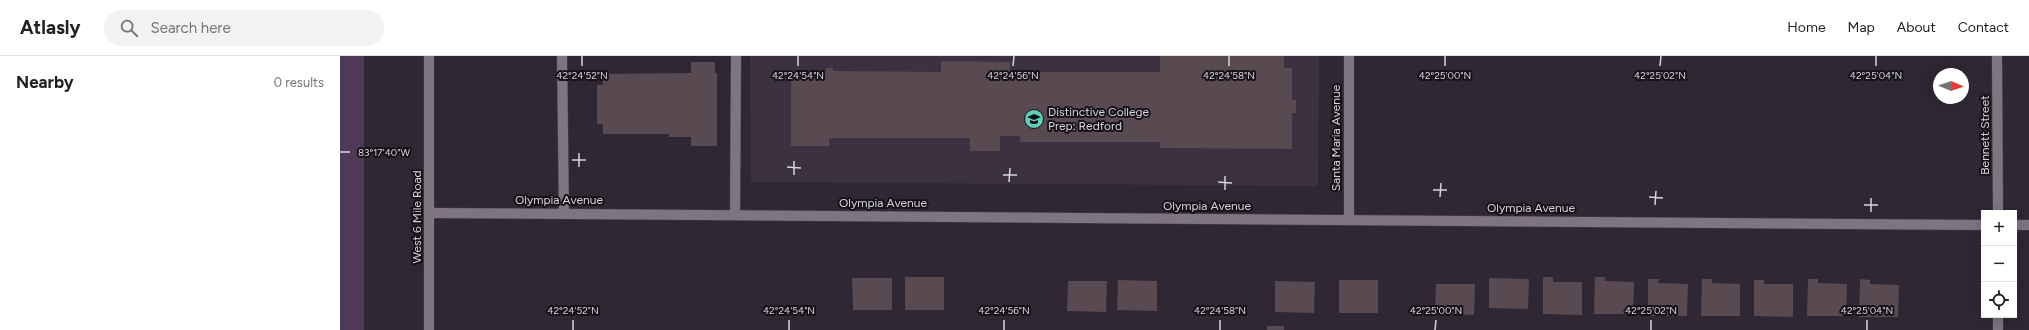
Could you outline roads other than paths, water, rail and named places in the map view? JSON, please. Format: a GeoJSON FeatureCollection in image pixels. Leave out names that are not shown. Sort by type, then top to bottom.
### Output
{"type":"FeatureCollection","features":[{"type":"Feature","properties":{"kind":"street","name":"West 6 Mile Road"},"geometry":{"type":"LineString","coordinates":[[429,56],[429,330]]}},
{"type":"Feature","properties":{"kind":"street"},"geometry":{"type":"LineString","coordinates":[[562,56],[564,214]]}},
{"type":"Feature","properties":{"kind":"street"},"geometry":{"type":"LineString","coordinates":[[735,215],[736,56]]}},
{"type":"Feature","properties":{"kind":"street","name":"Santa Maria Avenue"},"geometry":{"type":"LineString","coordinates":[[1349,56],[1349,220]]}},
{"type":"Feature","properties":{"kind":"street","name":"Bennett Street"},"geometry":{"type":"LineString","coordinates":[[1998,56],[1998,210]]}},
{"type":"Feature","properties":{"kind":"street","name":"Olympia Avenue"},"geometry":{"type":"LineString","coordinates":[[430,213],[1981,225]]}},
{"type":"Feature","properties":{"kind":"street"},"geometry":{"type":"LineString","coordinates":[[2017,225],[2029,225]]}},
{"type":"Feature","properties":{"kind":"street"},"geometry":{"type":"LineString","coordinates":[[1998,318],[1998,330]]}},
{"type":"Feature","properties":{"kind":"place","name":"Distinctive College Prep: Redford"},"geometry":{"type":"Point","coordinates":[1034,119]}}]}
